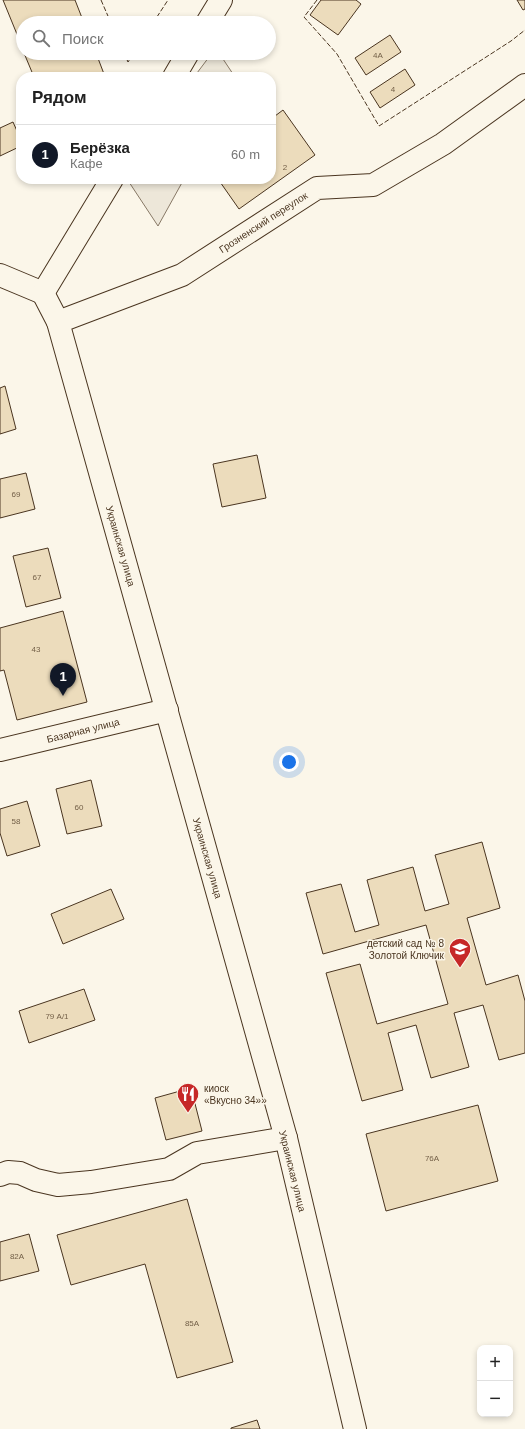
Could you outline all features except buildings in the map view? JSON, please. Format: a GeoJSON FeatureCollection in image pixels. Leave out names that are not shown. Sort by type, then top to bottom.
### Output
{"type":"FeatureCollection","features":[{"type":"Feature","properties":{"kind":"street"},"geometry":{"type":"LineString","coordinates":[[211,16],[220,0]]}},
{"type":"Feature","properties":{"kind":"street"},"geometry":{"type":"LineString","coordinates":[[177,72],[184,60]]}},
{"type":"Feature","properties":{"kind":"street","name":"Грозненский переулок"},"geometry":{"type":"LineString","coordinates":[[58,322],[182,275],[317,188],[373,185],[443,144],[525,85]]}},
{"type":"Feature","properties":{"kind":"street"},"geometry":{"type":"LineString","coordinates":[[0,275],[43,293],[109,184]]}},
{"type":"Feature","properties":{"kind":"street","name":"Украинская улица"},"geometry":{"type":"LineString","coordinates":[[43,293],[58,322],[286,1138],[355,1429]]}},
{"type":"Feature","properties":{"kind":"street","name":"Базарная улица"},"geometry":{"type":"LineString","coordinates":[[0,750],[167,710]]}},
{"type":"Feature","properties":{"kind":"street"},"geometry":{"type":"LineString","coordinates":[[0,1174],[8,1172],[20,1173],[36,1180],[58,1185],[90,1182],[169,1169],[197,1153],[286,1138]]}},
{"type":"Feature","properties":{"kind":"shaded area"},"geometry":{"type":"Polygon","coordinates":[[[207,60],[224,60],[232,72],[198,72],[207,60]]]}},
{"type":"Feature","properties":{"kind":"shaded area"},"geometry":{"type":"Polygon","coordinates":[[[130,184],[181,184],[158,226],[130,184]]]}},
{"type":"Feature","properties":{"kind":"fence"},"geometry":{"type":"LineString","coordinates":[[101,0],[108,16]]}},
{"type":"Feature","properties":{"kind":"fence"},"geometry":{"type":"LineString","coordinates":[[158,16],[168,0]]}},
{"type":"Feature","properties":{"kind":"fence"},"geometry":{"type":"LineString","coordinates":[[317,0],[304,17],[337,54],[379,126],[511,41],[525,30]]}},
{"type":"Feature","properties":{"kind":"fence"},"geometry":{"type":"LineString","coordinates":[[127,60],[128,62],[129,60]]}},
{"type":"Feature","properties":{"kind":"place","name":"Берёзка"},"geometry":{"type":"Point","coordinates":[63,696]}},
{"type":"Feature","properties":{"kind":"place","name":"детский сад № 8 Золотой Ключик"},"geometry":{"type":"Point","coordinates":[460,968]}},
{"type":"Feature","properties":{"kind":"place","name":"киоск «Вкусно 34»»"},"geometry":{"type":"Point","coordinates":[188,1114]}}]}
